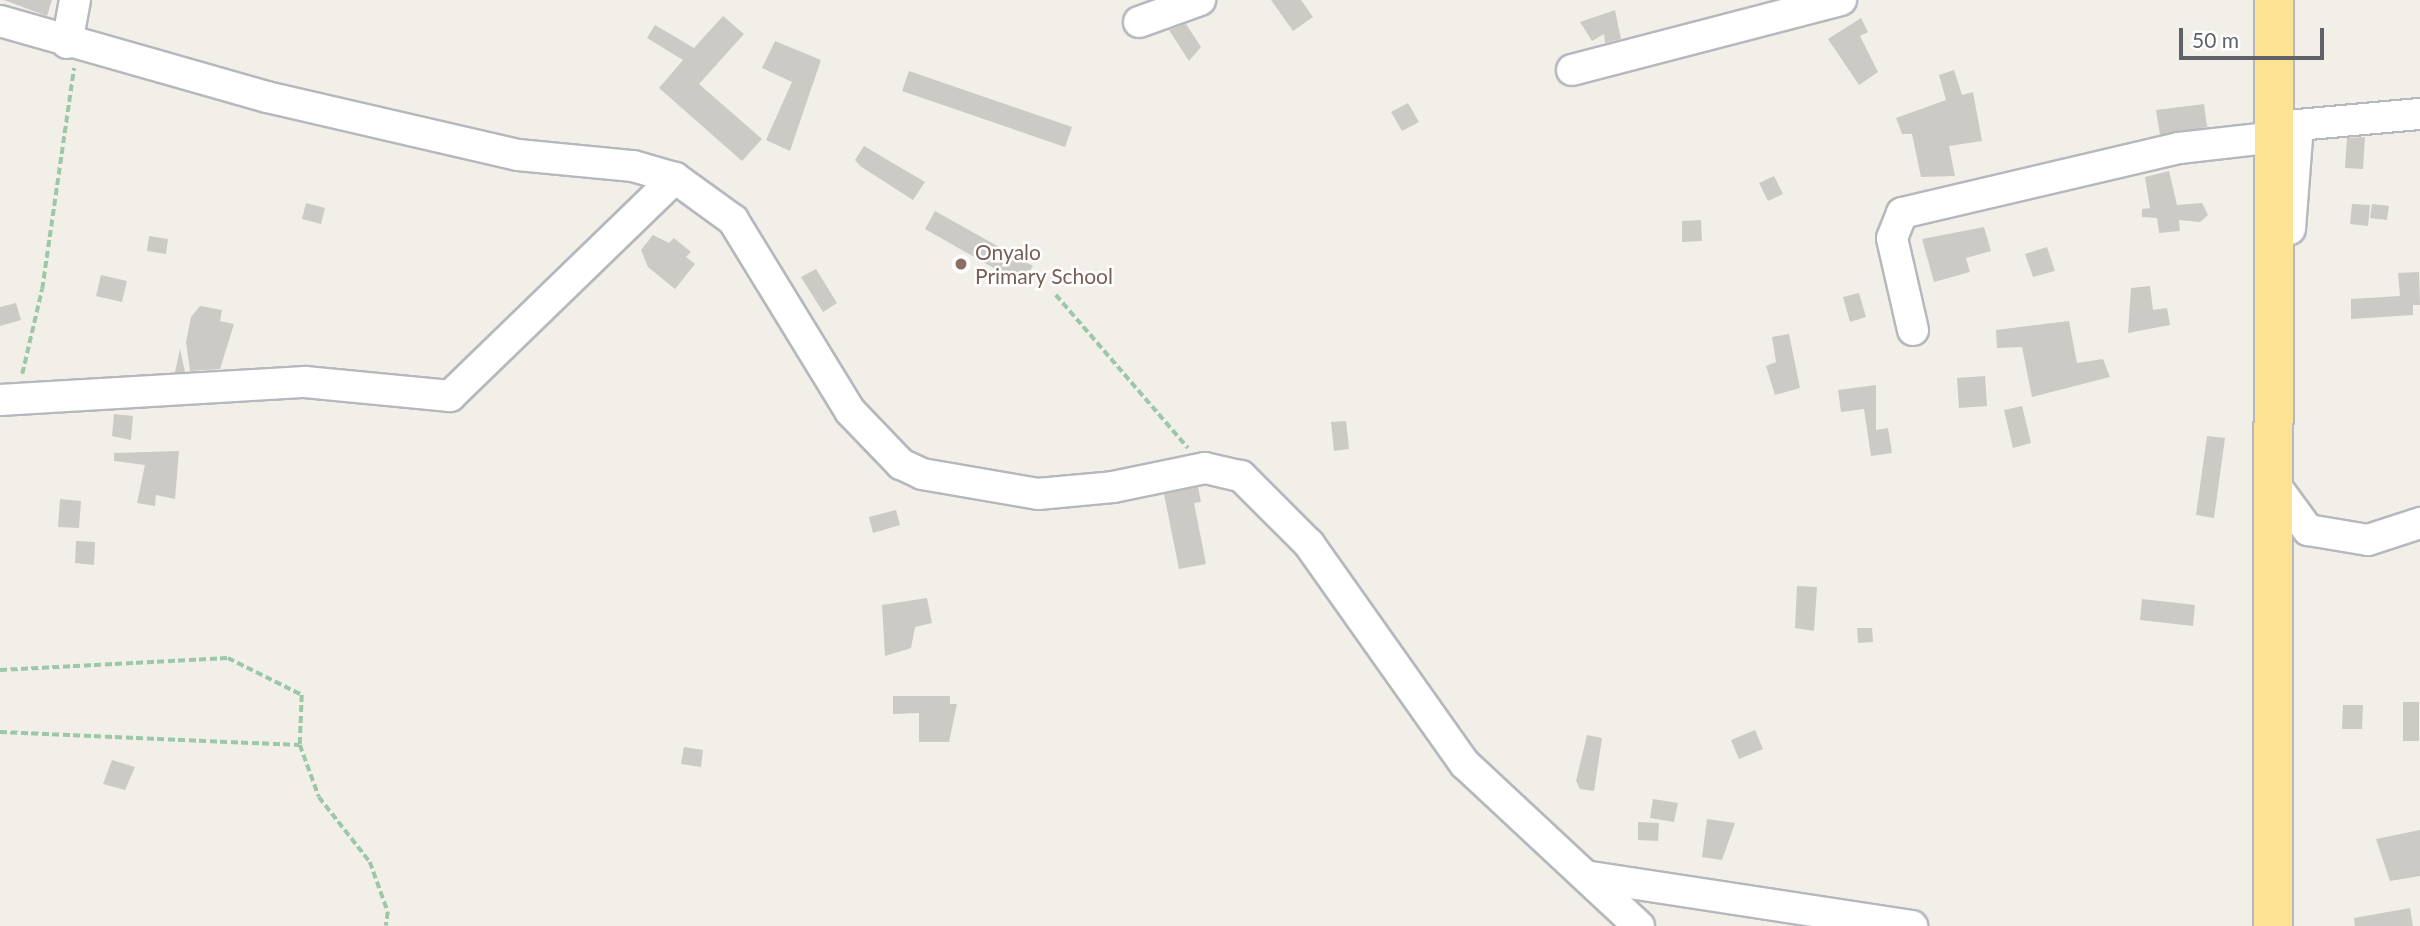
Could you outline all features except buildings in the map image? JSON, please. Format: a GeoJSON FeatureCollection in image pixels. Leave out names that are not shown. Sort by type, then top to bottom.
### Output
{"type":"FeatureCollection","features":[{"type":"Feature","properties":{"kind":"highway"},"geometry":{"type":"LineString","coordinates":[[2273,926],[2271,488],[2277,137],[2274,0]]}},
{"type":"Feature","properties":{"kind":"street"},"geometry":{"type":"LineString","coordinates":[[67,43],[75,0]]}},
{"type":"Feature","properties":{"kind":"street"},"geometry":{"type":"LineString","coordinates":[[1139,22],[1200,0]]}},
{"type":"Feature","properties":{"kind":"street"},"geometry":{"type":"LineString","coordinates":[[1572,70],[1841,0]]}},
{"type":"Feature","properties":{"kind":"street"},"geometry":{"type":"LineString","coordinates":[[0,21],[67,43],[518,155],[633,166],[675,178],[733,220],[815,362],[850,411],[901,464],[950,482],[1038,494],[1112,487],[1205,468],[1241,476],[1271,500],[1338,582],[1445,741],[1506,806],[1591,877],[1639,926]]}},
{"type":"Feature","properties":{"kind":"street"},"geometry":{"type":"LineString","coordinates":[[2420,114],[2298,125],[2271,488],[2308,530],[2368,540],[2420,523]]}},
{"type":"Feature","properties":{"kind":"street"},"geometry":{"type":"LineString","coordinates":[[1913,330],[1892,238],[1902,213],[2179,148],[2277,137]]}},
{"type":"Feature","properties":{"kind":"street"},"geometry":{"type":"LineString","coordinates":[[8,399],[305,382],[450,396],[675,178]]}},
{"type":"Feature","properties":{"kind":"street"},"geometry":{"type":"LineString","coordinates":[[1591,877],[1912,926]]}},
{"type":"Feature","properties":{"kind":"path"},"geometry":{"type":"LineString","coordinates":[[8,399],[42,289],[75,63],[67,43]]}},
{"type":"Feature","properties":{"kind":"path"},"geometry":{"type":"LineString","coordinates":[[1056,295],[1205,468]]}},
{"type":"Feature","properties":{"kind":"path"},"geometry":{"type":"LineString","coordinates":[[0,670],[228,658],[302,695],[300,745],[319,797],[370,862],[388,912],[386,926]]}},
{"type":"Feature","properties":{"kind":"path"},"geometry":{"type":"LineString","coordinates":[[0,732],[300,745]]}},
{"type":"Feature","properties":{"kind":"place","name":"Onyalo Primary School"},"geometry":{"type":"Point","coordinates":[961,264]}}]}
